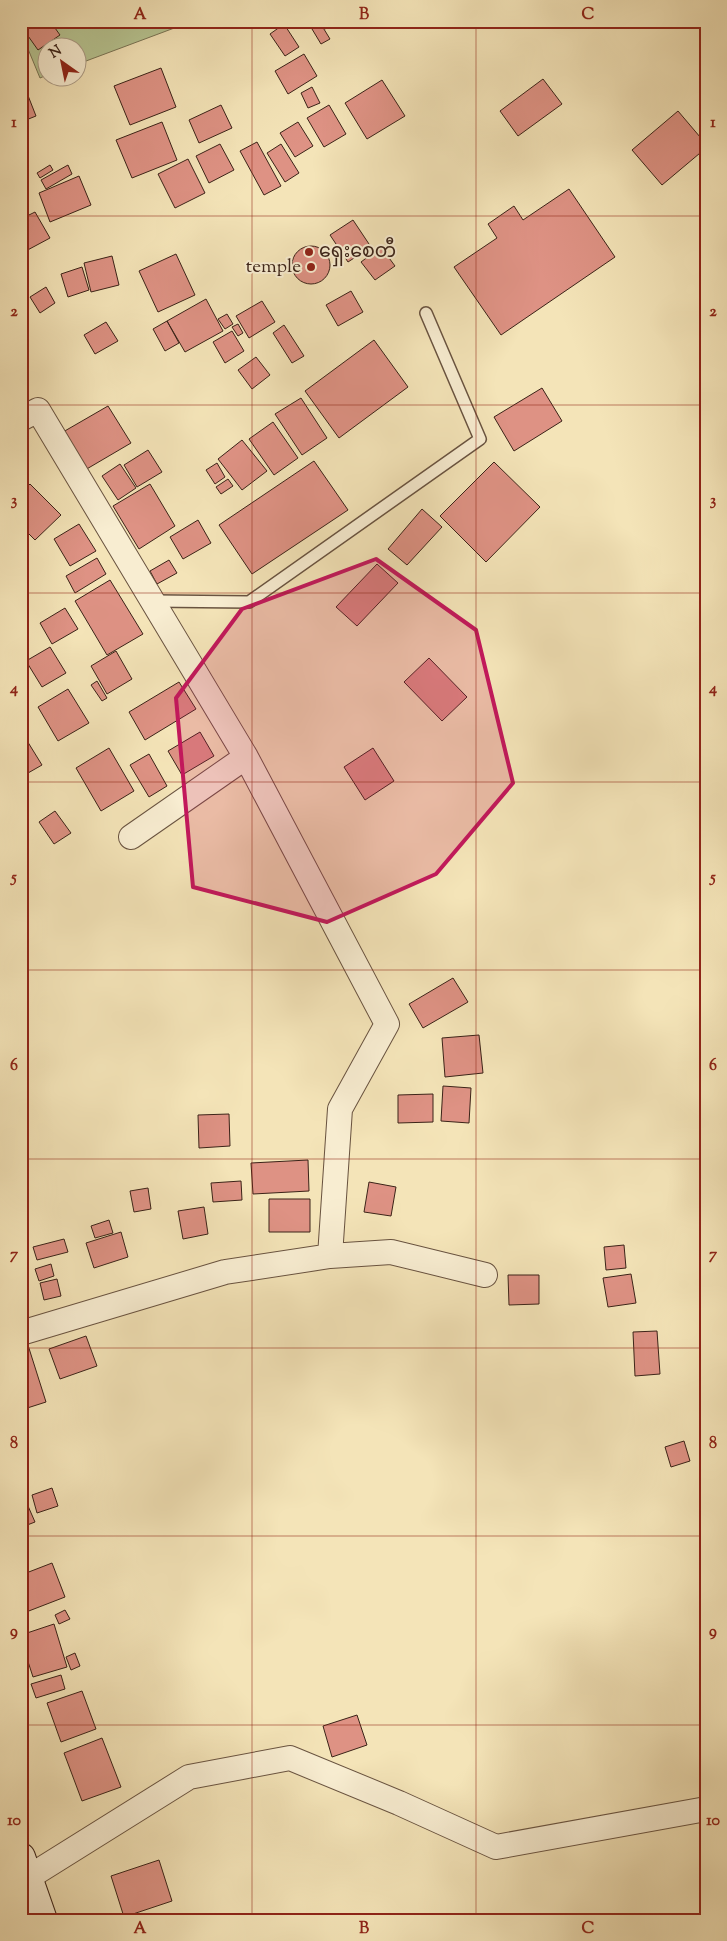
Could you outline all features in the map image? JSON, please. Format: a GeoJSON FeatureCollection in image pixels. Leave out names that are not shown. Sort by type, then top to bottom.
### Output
{"type":"FeatureCollection","features":[{"type":"Feature","properties":{"kind":"street"},"geometry":{"type":"LineString","coordinates":[[21,418],[38,410],[154,601],[246,758],[387,1024],[340,1110],[330,1256]]}},
{"type":"Feature","properties":{"kind":"street"},"geometry":{"type":"LineString","coordinates":[[131,837],[246,758]]}},
{"type":"Feature","properties":{"kind":"street"},"geometry":{"type":"LineString","coordinates":[[21,1333],[225,1272],[330,1256],[391,1252],[485,1275]]}},
{"type":"Feature","properties":{"kind":"street"},"geometry":{"type":"LineString","coordinates":[[43,1920],[25,1867],[189,1777],[290,1758],[399,1803],[496,1847],[706,1809]]}},
{"type":"Feature","properties":{"kind":"lane"},"geometry":{"type":"LineString","coordinates":[[154,601],[249,602],[480,438],[426,313]]}},
{"type":"Feature","properties":{"kind":"highlighted area"},"geometry":{"type":"Polygon","coordinates":[[[376,559],[476,630],[513,783],[436,874],[327,922],[193,887],[176,698],[242,609],[376,559]]]}},
{"type":"Feature","properties":{"kind":"green space"},"geometry":{"type":"Polygon","coordinates":[[[21,21],[193,21],[88,60],[88,38],[38,38],[38,73],[21,32],[21,21]]]}},
{"type":"Feature","properties":{"kind":"building"},"geometry":{"type":"Polygon","coordinates":[[[24,21],[50,21],[60,35],[56,38],[38,38],[38,50],[21,26],[21,23],[24,21]]]}},
{"type":"Feature","properties":{"kind":"building"},"geometry":{"type":"Polygon","coordinates":[[[319,21],[330,39],[321,44],[309,24],[319,21]]]}},
{"type":"Feature","properties":{"kind":"building"},"geometry":{"type":"Polygon","coordinates":[[[320,21],[337,21],[325,29],[320,21]]]}},
{"type":"Feature","properties":{"kind":"building"},"geometry":{"type":"Polygon","coordinates":[[[284,24],[299,47],[285,56],[270,34],[284,24]]]}},
{"type":"Feature","properties":{"kind":"building"},"geometry":{"type":"Polygon","coordinates":[[[304,54],[317,76],[288,94],[275,71],[304,54]]]}},
{"type":"Feature","properties":{"kind":"building"},"geometry":{"type":"Polygon","coordinates":[[[161,68],[176,107],[130,125],[114,86],[161,68]]]}},
{"type":"Feature","properties":{"kind":"building"},"geometry":{"type":"Polygon","coordinates":[[[543,79],[562,104],[518,136],[500,111],[543,79]]]}},
{"type":"Feature","properties":{"kind":"building"},"geometry":{"type":"Polygon","coordinates":[[[382,80],[405,116],[367,139],[345,103],[382,80]]]}},
{"type":"Feature","properties":{"kind":"building"},"geometry":{"type":"Polygon","coordinates":[[[312,87],[320,103],[308,108],[301,93],[312,87]]]}},
{"type":"Feature","properties":{"kind":"building"},"geometry":{"type":"Polygon","coordinates":[[[27,93],[36,116],[21,122],[21,96],[27,93]]]}},
{"type":"Feature","properties":{"kind":"building"},"geometry":{"type":"Polygon","coordinates":[[[221,105],[232,128],[199,143],[189,120],[221,105]]]}},
{"type":"Feature","properties":{"kind":"building"},"geometry":{"type":"Polygon","coordinates":[[[329,105],[346,134],[324,147],[307,118],[329,105]]]}},
{"type":"Feature","properties":{"kind":"building"},"geometry":{"type":"Polygon","coordinates":[[[678,111],[706,144],[706,148],[662,185],[632,150],[678,111]]]}},
{"type":"Feature","properties":{"kind":"building"},"geometry":{"type":"Polygon","coordinates":[[[162,122],[177,160],[132,178],[116,140],[162,122]]]}},
{"type":"Feature","properties":{"kind":"building"},"geometry":{"type":"Polygon","coordinates":[[[298,122],[313,146],[295,157],[280,133],[298,122]]]}},
{"type":"Feature","properties":{"kind":"building"},"geometry":{"type":"Polygon","coordinates":[[[257,142],[281,186],[264,195],[240,151],[257,142]]]}},
{"type":"Feature","properties":{"kind":"building"},"geometry":{"type":"Polygon","coordinates":[[[220,144],[234,170],[209,183],[196,156],[220,144]]]}},
{"type":"Feature","properties":{"kind":"building"},"geometry":{"type":"Polygon","coordinates":[[[281,144],[299,173],[285,182],[267,153],[281,144]]]}},
{"type":"Feature","properties":{"kind":"building"},"geometry":{"type":"Polygon","coordinates":[[[188,159],[205,193],[175,208],[158,174],[188,159]]]}},
{"type":"Feature","properties":{"kind":"building"},"geometry":{"type":"Polygon","coordinates":[[[50,165],[53,170],[40,178],[37,173],[50,165]]]}},
{"type":"Feature","properties":{"kind":"building"},"geometry":{"type":"Polygon","coordinates":[[[68,165],[72,174],[46,189],[41,180],[68,165]]]}},
{"type":"Feature","properties":{"kind":"building"},"geometry":{"type":"Polygon","coordinates":[[[79,176],[91,205],[50,222],[39,193],[79,176]]]}},
{"type":"Feature","properties":{"kind":"building"},"geometry":{"type":"Polygon","coordinates":[[[569,189],[615,257],[501,335],[454,267],[497,238],[488,224],[514,206],[523,220],[569,189]]]}},
{"type":"Feature","properties":{"kind":"building"},"geometry":{"type":"Polygon","coordinates":[[[35,212],[50,238],[22,253],[21,219],[35,212]]]}},
{"type":"Feature","properties":{"kind":"building"},"geometry":{"type":"Polygon","coordinates":[[[353,220],[371,247],[348,262],[330,235],[353,220]]]}},
{"type":"Feature","properties":{"kind":"building","name":"temple"},"geometry":{"type":"Polygon","coordinates":[[[311,246],[325,251],[330,265],[325,279],[311,284],[297,279],[292,265],[297,251],[311,246]]]}},
{"type":"Feature","properties":{"kind":"building"},"geometry":{"type":"Polygon","coordinates":[[[381,247],[395,266],[375,280],[361,262],[381,247]]]}},
{"type":"Feature","properties":{"kind":"building"},"geometry":{"type":"Polygon","coordinates":[[[176,254],[195,295],[158,312],[139,271],[176,254]]]}},
{"type":"Feature","properties":{"kind":"building"},"geometry":{"type":"Polygon","coordinates":[[[112,256],[119,285],[91,292],[84,263],[112,256]]]}},
{"type":"Feature","properties":{"kind":"building"},"geometry":{"type":"Polygon","coordinates":[[[82,267],[89,290],[68,297],[61,274],[82,267]]]}},
{"type":"Feature","properties":{"kind":"building"},"geometry":{"type":"Polygon","coordinates":[[[46,287],[55,303],[40,313],[30,297],[46,287]]]}},
{"type":"Feature","properties":{"kind":"building"},"geometry":{"type":"Polygon","coordinates":[[[351,291],[363,312],[338,326],[326,305],[351,291]]]}},
{"type":"Feature","properties":{"kind":"building"},"geometry":{"type":"Polygon","coordinates":[[[206,299],[223,331],[185,352],[167,321],[206,299]]]}},
{"type":"Feature","properties":{"kind":"building"},"geometry":{"type":"Polygon","coordinates":[[[262,301],[275,322],[249,338],[236,316],[262,301]]]}},
{"type":"Feature","properties":{"kind":"building"},"geometry":{"type":"Polygon","coordinates":[[[227,314],[233,324],[225,329],[218,319],[227,314]]]}},
{"type":"Feature","properties":{"kind":"building"},"geometry":{"type":"Polygon","coordinates":[[[167,321],[179,343],[165,351],[153,329],[167,321]]]}},
{"type":"Feature","properties":{"kind":"building"},"geometry":{"type":"Polygon","coordinates":[[[106,322],[118,341],[95,354],[84,335],[106,322]]]}},
{"type":"Feature","properties":{"kind":"building"},"geometry":{"type":"Polygon","coordinates":[[[238,324],[243,333],[238,336],[232,327],[238,324]]]}},
{"type":"Feature","properties":{"kind":"building"},"geometry":{"type":"Polygon","coordinates":[[[284,325],[304,356],[292,363],[273,333],[284,325]]]}},
{"type":"Feature","properties":{"kind":"building"},"geometry":{"type":"Polygon","coordinates":[[[232,331],[244,351],[225,363],[213,342],[232,331]]]}},
{"type":"Feature","properties":{"kind":"building"},"geometry":{"type":"Polygon","coordinates":[[[374,340],[408,387],[339,438],[305,391],[374,340]]]}},
{"type":"Feature","properties":{"kind":"building"},"geometry":{"type":"Polygon","coordinates":[[[256,357],[270,375],[252,389],[238,370],[256,357]]]}},
{"type":"Feature","properties":{"kind":"building"},"geometry":{"type":"Polygon","coordinates":[[[542,388],[562,421],[514,451],[494,417],[542,388]]]}},
{"type":"Feature","properties":{"kind":"building"},"geometry":{"type":"Polygon","coordinates":[[[301,398],[327,438],[302,455],[275,414],[301,398]]]}},
{"type":"Feature","properties":{"kind":"building"},"geometry":{"type":"Polygon","coordinates":[[[108,406],[131,443],[85,470],[63,432],[108,406]]]}},
{"type":"Feature","properties":{"kind":"building"},"geometry":{"type":"Polygon","coordinates":[[[273,422],[298,458],[274,475],[249,439],[273,422]]]}},
{"type":"Feature","properties":{"kind":"building"},"geometry":{"type":"Polygon","coordinates":[[[242,440],[267,471],[242,490],[218,459],[242,440]]]}},
{"type":"Feature","properties":{"kind":"building"},"geometry":{"type":"Polygon","coordinates":[[[148,450],[162,472],[137,487],[124,465],[148,450]]]}},
{"type":"Feature","properties":{"kind":"building"},"geometry":{"type":"Polygon","coordinates":[[[314,461],[348,510],[252,574],[219,525],[314,461]]]}},
{"type":"Feature","properties":{"kind":"building"},"geometry":{"type":"Polygon","coordinates":[[[494,462],[540,507],[486,562],[440,516],[494,462]]]}},
{"type":"Feature","properties":{"kind":"building"},"geometry":{"type":"Polygon","coordinates":[[[217,463],[225,477],[215,484],[206,470],[217,463]]]}},
{"type":"Feature","properties":{"kind":"building"},"geometry":{"type":"Polygon","coordinates":[[[120,464],[136,488],[118,500],[102,476],[120,464]]]}},
{"type":"Feature","properties":{"kind":"building"},"geometry":{"type":"Polygon","coordinates":[[[228,479],[233,486],[221,494],[216,487],[228,479]]]}},
{"type":"Feature","properties":{"kind":"building"},"geometry":{"type":"Polygon","coordinates":[[[30,484],[61,515],[35,540],[21,526],[21,493],[30,484]]]}},
{"type":"Feature","properties":{"kind":"building"},"geometry":{"type":"Polygon","coordinates":[[[150,484],[175,526],[139,549],[113,506],[150,484]]]}},
{"type":"Feature","properties":{"kind":"building"},"geometry":{"type":"Polygon","coordinates":[[[422,509],[442,527],[407,565],[388,549],[422,509]]]}},
{"type":"Feature","properties":{"kind":"building"},"geometry":{"type":"Polygon","coordinates":[[[198,520],[211,543],[183,559],[170,537],[198,520]]]}},
{"type":"Feature","properties":{"kind":"building"},"geometry":{"type":"Polygon","coordinates":[[[79,524],[96,551],[70,566],[54,539],[79,524]]]}},
{"type":"Feature","properties":{"kind":"building"},"geometry":{"type":"Polygon","coordinates":[[[97,558],[106,574],[75,593],[66,576],[97,558]]]}},
{"type":"Feature","properties":{"kind":"building"},"geometry":{"type":"Polygon","coordinates":[[[169,560],[177,573],[157,584],[150,571],[169,560]]]}},
{"type":"Feature","properties":{"kind":"building"},"geometry":{"type":"Polygon","coordinates":[[[377,564],[398,583],[357,626],[336,607],[377,564]]]}},
{"type":"Feature","properties":{"kind":"building"},"geometry":{"type":"Polygon","coordinates":[[[110,580],[143,634],[107,655],[75,601],[110,580]]]}},
{"type":"Feature","properties":{"kind":"building"},"geometry":{"type":"Polygon","coordinates":[[[65,608],[78,629],[52,644],[40,623],[65,608]]]}},
{"type":"Feature","properties":{"kind":"building"},"geometry":{"type":"Polygon","coordinates":[[[50,647],[66,673],[42,687],[26,661],[50,647]]]}},
{"type":"Feature","properties":{"kind":"building"},"geometry":{"type":"Polygon","coordinates":[[[116,651],[132,679],[107,694],[91,666],[116,651]]]}},
{"type":"Feature","properties":{"kind":"building"},"geometry":{"type":"Polygon","coordinates":[[[429,658],[467,697],[442,721],[404,682],[429,658]]]}},
{"type":"Feature","properties":{"kind":"building"},"geometry":{"type":"Polygon","coordinates":[[[97,681],[107,698],[102,701],[91,685],[97,681]]]}},
{"type":"Feature","properties":{"kind":"building"},"geometry":{"type":"Polygon","coordinates":[[[179,682],[196,709],[145,740],[129,712],[179,682]]]}},
{"type":"Feature","properties":{"kind":"building"},"geometry":{"type":"Polygon","coordinates":[[[68,689],[89,723],[58,741],[38,707],[68,689]]]}},
{"type":"Feature","properties":{"kind":"building"},"geometry":{"type":"Polygon","coordinates":[[[21,731],[42,765],[21,777],[21,731]]]}},
{"type":"Feature","properties":{"kind":"building"},"geometry":{"type":"Polygon","coordinates":[[[200,732],[214,756],[182,775],[168,751],[200,732]]]}},
{"type":"Feature","properties":{"kind":"building"},"geometry":{"type":"Polygon","coordinates":[[[109,748],[134,791],[101,811],[76,768],[109,748]]]}},
{"type":"Feature","properties":{"kind":"building"},"geometry":{"type":"Polygon","coordinates":[[[373,748],[394,781],[365,800],[344,767],[373,748]]]}},
{"type":"Feature","properties":{"kind":"building"},"geometry":{"type":"Polygon","coordinates":[[[149,754],[167,786],[149,797],[130,765],[149,754]]]}},
{"type":"Feature","properties":{"kind":"building"},"geometry":{"type":"Polygon","coordinates":[[[55,811],[71,833],[54,844],[39,822],[55,811]]]}},
{"type":"Feature","properties":{"kind":"building"},"geometry":{"type":"Polygon","coordinates":[[[453,978],[468,1002],[423,1028],[409,1004],[453,978]]]}},
{"type":"Feature","properties":{"kind":"building"},"geometry":{"type":"Polygon","coordinates":[[[479,1035],[483,1073],[445,1077],[442,1038],[479,1035]]]}},
{"type":"Feature","properties":{"kind":"building"},"geometry":{"type":"Polygon","coordinates":[[[443,1086],[471,1088],[469,1123],[441,1121],[443,1086]]]}},
{"type":"Feature","properties":{"kind":"building"},"geometry":{"type":"Polygon","coordinates":[[[433,1094],[433,1122],[398,1123],[398,1095],[433,1094]]]}},
{"type":"Feature","properties":{"kind":"building"},"geometry":{"type":"Polygon","coordinates":[[[229,1114],[230,1146],[199,1148],[198,1115],[229,1114]]]}},
{"type":"Feature","properties":{"kind":"building"},"geometry":{"type":"Polygon","coordinates":[[[308,1160],[309,1191],[253,1194],[251,1163],[308,1160]]]}},
{"type":"Feature","properties":{"kind":"building"},"geometry":{"type":"Polygon","coordinates":[[[241,1181],[242,1200],[213,1202],[211,1183],[241,1181]]]}},
{"type":"Feature","properties":{"kind":"building"},"geometry":{"type":"Polygon","coordinates":[[[369,1182],[396,1187],[391,1216],[364,1212],[369,1182]]]}},
{"type":"Feature","properties":{"kind":"building"},"geometry":{"type":"Polygon","coordinates":[[[148,1188],[151,1209],[134,1212],[130,1191],[148,1188]]]}},
{"type":"Feature","properties":{"kind":"building"},"geometry":{"type":"Polygon","coordinates":[[[269,1199],[310,1199],[310,1232],[269,1232],[269,1199]]]}},
{"type":"Feature","properties":{"kind":"building"},"geometry":{"type":"Polygon","coordinates":[[[204,1207],[208,1234],[183,1239],[178,1211],[204,1207]]]}},
{"type":"Feature","properties":{"kind":"building"},"geometry":{"type":"Polygon","coordinates":[[[109,1220],[113,1233],[95,1238],[91,1226],[109,1220]]]}},
{"type":"Feature","properties":{"kind":"building"},"geometry":{"type":"Polygon","coordinates":[[[121,1232],[128,1257],[94,1268],[86,1243],[121,1232]]]}},
{"type":"Feature","properties":{"kind":"building"},"geometry":{"type":"Polygon","coordinates":[[[64,1239],[68,1252],[37,1260],[33,1247],[64,1239]]]}},
{"type":"Feature","properties":{"kind":"building"},"geometry":{"type":"Polygon","coordinates":[[[624,1245],[626,1268],[606,1270],[604,1247],[624,1245]]]}},
{"type":"Feature","properties":{"kind":"building"},"geometry":{"type":"Polygon","coordinates":[[[51,1264],[54,1276],[39,1281],[35,1269],[51,1264]]]}},
{"type":"Feature","properties":{"kind":"building"},"geometry":{"type":"Polygon","coordinates":[[[631,1274],[636,1303],[608,1307],[603,1278],[631,1274]]]}},
{"type":"Feature","properties":{"kind":"building"},"geometry":{"type":"Polygon","coordinates":[[[508,1275],[539,1275],[539,1304],[509,1305],[508,1275]]]}},
{"type":"Feature","properties":{"kind":"building"},"geometry":{"type":"Polygon","coordinates":[[[57,1279],[61,1296],[44,1300],[40,1283],[57,1279]]]}},
{"type":"Feature","properties":{"kind":"building"},"geometry":{"type":"Polygon","coordinates":[[[657,1331],[660,1374],[635,1376],[633,1332],[657,1331]]]}},
{"type":"Feature","properties":{"kind":"building"},"geometry":{"type":"Polygon","coordinates":[[[86,1336],[97,1366],[60,1379],[49,1349],[86,1336]]]}},
{"type":"Feature","properties":{"kind":"building"},"geometry":{"type":"Polygon","coordinates":[[[27,1342],[46,1402],[21,1410],[21,1344],[27,1342]]]}},
{"type":"Feature","properties":{"kind":"building"},"geometry":{"type":"Polygon","coordinates":[[[684,1441],[690,1461],[671,1467],[665,1447],[684,1441]]]}},
{"type":"Feature","properties":{"kind":"building"},"geometry":{"type":"Polygon","coordinates":[[[52,1488],[58,1506],[37,1513],[32,1495],[52,1488]]]}},
{"type":"Feature","properties":{"kind":"building"},"geometry":{"type":"Polygon","coordinates":[[[28,1506],[35,1522],[22,1527],[21,1509],[28,1506]]]}},
{"type":"Feature","properties":{"kind":"building"},"geometry":{"type":"Polygon","coordinates":[[[52,1563],[65,1597],[21,1614],[21,1575],[52,1563]]]}},
{"type":"Feature","properties":{"kind":"building"},"geometry":{"type":"Polygon","coordinates":[[[65,1610],[70,1619],[59,1624],[55,1615],[65,1610]]]}},
{"type":"Feature","properties":{"kind":"building"},"geometry":{"type":"Polygon","coordinates":[[[54,1624],[67,1667],[33,1677],[21,1635],[54,1624]]]}},
{"type":"Feature","properties":{"kind":"building"},"geometry":{"type":"Polygon","coordinates":[[[75,1653],[80,1666],[71,1670],[66,1657],[75,1653]]]}},
{"type":"Feature","properties":{"kind":"building"},"geometry":{"type":"Polygon","coordinates":[[[61,1675],[65,1689],[36,1698],[31,1684],[61,1675]]]}},
{"type":"Feature","properties":{"kind":"building"},"geometry":{"type":"Polygon","coordinates":[[[82,1691],[96,1729],[61,1742],[47,1703],[82,1691]]]}},
{"type":"Feature","properties":{"kind":"building"},"geometry":{"type":"Polygon","coordinates":[[[357,1715],[367,1745],[332,1757],[323,1726],[357,1715]]]}},
{"type":"Feature","properties":{"kind":"building"},"geometry":{"type":"Polygon","coordinates":[[[102,1738],[121,1787],[82,1801],[64,1753],[102,1738]]]}},
{"type":"Feature","properties":{"kind":"building"},"geometry":{"type":"Polygon","coordinates":[[[159,1860],[172,1901],[124,1917],[111,1876],[159,1860]]]}},
{"type":"Feature","properties":{"kind":"place","name":"ရှေးစေတီ"},"geometry":{"type":"Point","coordinates":[309,252]}},
{"type":"Feature","properties":{"kind":"place","name":"temple"},"geometry":{"type":"Point","coordinates":[311,267]}}]}
